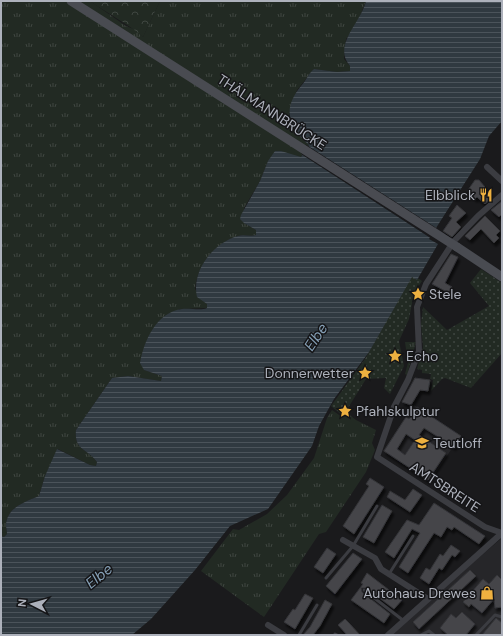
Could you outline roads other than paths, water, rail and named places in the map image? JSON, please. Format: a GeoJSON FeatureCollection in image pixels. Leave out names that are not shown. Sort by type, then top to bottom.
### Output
{"type":"FeatureCollection","features":[{"type":"Feature","properties":{"kind":"street","name":"THÄLMANNBRÜCKE"},"geometry":{"type":"LineString","coordinates":[[71,1],[502,277]]}},
{"type":"Feature","properties":{"kind":"street"},"geometry":{"type":"LineString","coordinates":[[487,167],[502,181]]}},
{"type":"Feature","properties":{"kind":"street","name":"AMTSBREITE"},"geometry":{"type":"LineString","coordinates":[[502,195],[478,216],[454,241],[426,284],[417,307],[419,351],[394,407],[377,457],[485,527],[502,533]]}},
{"type":"Feature","properties":{"kind":"street"},"geometry":{"type":"LineString","coordinates":[[388,635],[502,533]]}},
{"type":"Feature","properties":{"kind":"street"},"geometry":{"type":"LineString","coordinates":[[343,540],[375,558],[381,569],[428,599]]}},
{"type":"Feature","properties":{"kind":"street"},"geometry":{"type":"LineString","coordinates":[[268,625],[284,635]]}},
{"type":"Feature","properties":{"kind":"lane"},"geometry":{"type":"LineString","coordinates":[[326,578],[353,546],[377,506]]}},
{"type":"Feature","properties":{"kind":"lane"},"geometry":{"type":"LineString","coordinates":[[389,574],[413,536]]}},
{"type":"Feature","properties":{"kind":"lane"},"geometry":{"type":"LineString","coordinates":[[364,590],[404,621]]}},
{"type":"Feature","properties":{"kind":"lane"},"geometry":{"type":"LineString","coordinates":[[299,635],[317,605]]}},
{"type":"Feature","properties":{"kind":"lane"},"geometry":{"type":"LineString","coordinates":[[476,635],[495,615],[502,617]]}},
{"type":"Feature","properties":{"kind":"lane"},"geometry":{"type":"LineString","coordinates":[[421,635],[429,631],[434,635]]}},
{"type":"Feature","properties":{"kind":"water","name":"Elbe"},"geometry":{"type":"Polygon","coordinates":[[[366,1],[502,1],[502,121],[489,136],[480,159],[429,239],[438,244],[417,280],[412,277],[369,352],[334,399],[319,426],[312,446],[268,509],[230,526],[195,570],[151,619],[132,635],[1,635],[1,536],[4,537],[7,534],[7,519],[13,509],[39,496],[45,476],[57,449],[90,465],[96,466],[97,462],[93,457],[79,446],[76,437],[76,430],[112,378],[128,376],[161,381],[162,376],[144,370],[140,363],[148,337],[159,321],[165,315],[173,311],[182,309],[207,308],[207,304],[197,297],[196,287],[197,277],[206,259],[220,245],[229,240],[240,235],[256,235],[256,230],[240,219],[260,181],[268,161],[275,151],[281,151],[301,157],[309,145],[296,131],[292,124],[290,117],[291,102],[295,94],[314,69],[337,72],[350,71],[350,66],[345,58],[344,50],[349,34],[366,1]]]}},
{"type":"Feature","properties":{"kind":"place","name":"Elbblick"},"geometry":{"type":"Point","coordinates":[486,195]}},
{"type":"Feature","properties":{"kind":"place","name":"Stele"},"geometry":{"type":"Point","coordinates":[418,294]}},
{"type":"Feature","properties":{"kind":"place","name":"Echo"},"geometry":{"type":"Point","coordinates":[395,356]}},
{"type":"Feature","properties":{"kind":"place","name":"Donnerwetter"},"geometry":{"type":"Point","coordinates":[365,373]}},
{"type":"Feature","properties":{"kind":"place","name":"Pfahlskulptur"},"geometry":{"type":"Point","coordinates":[345,411]}},
{"type":"Feature","properties":{"kind":"place","name":"Teutloff"},"geometry":{"type":"Point","coordinates":[422,443]}},
{"type":"Feature","properties":{"kind":"place","name":"Autohaus Drewes"},"geometry":{"type":"Point","coordinates":[487,593]}}]}
